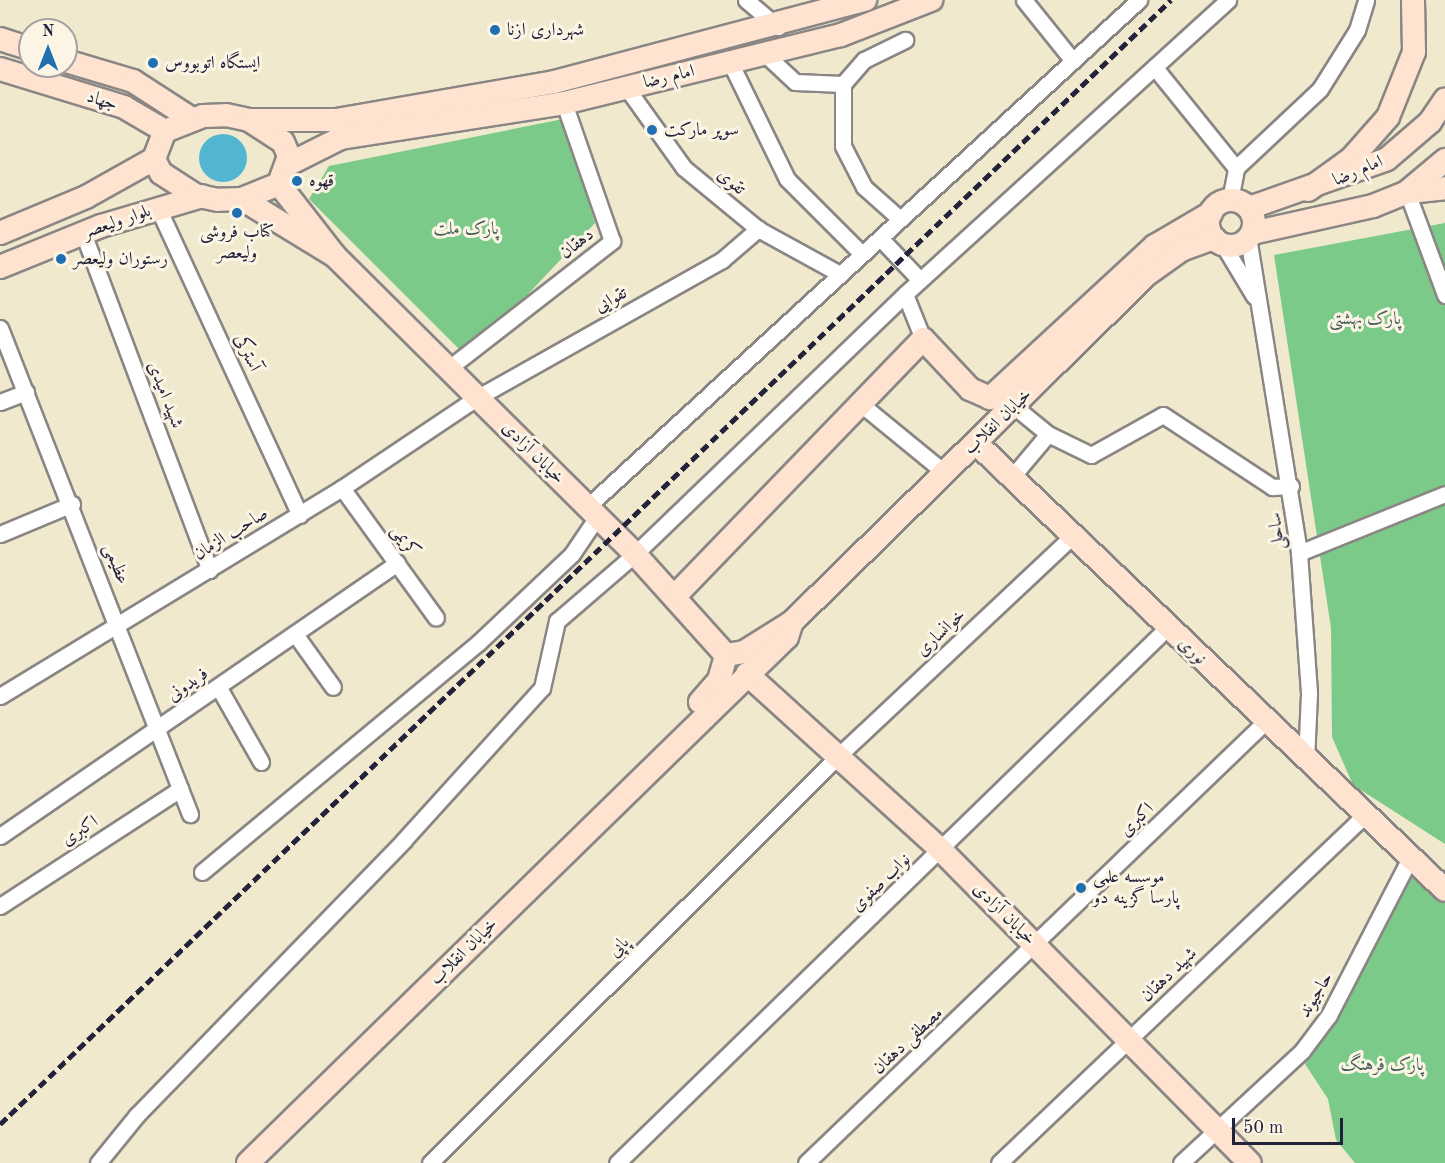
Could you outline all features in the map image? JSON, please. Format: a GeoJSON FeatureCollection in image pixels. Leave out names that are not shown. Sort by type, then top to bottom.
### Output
{"type":"FeatureCollection","features":[{"type":"Feature","properties":{"kind":"main road","name":"امام رضا"},"geometry":{"type":"LineString","coordinates":[[401,120],[777,27],[864,0]]}},
{"type":"Feature","properties":{"kind":"main road","name":"امام رضا"},"geometry":{"type":"LineString","coordinates":[[401,120],[564,103],[885,22],[931,0]]}},
{"type":"Feature","properties":{"kind":"main road"},"geometry":{"type":"LineString","coordinates":[[1308,190],[1351,159],[1388,117],[1414,52],[1413,0]]}},
{"type":"Feature","properties":{"kind":"main road"},"geometry":{"type":"LineString","coordinates":[[0,39],[18,45]]}},
{"type":"Feature","properties":{"kind":"main road","name":"جهاد"},"geometry":{"type":"LineString","coordinates":[[78,65],[133,81],[192,119]]}},
{"type":"Feature","properties":{"kind":"main road","name":"جهاد"},"geometry":{"type":"LineString","coordinates":[[0,69],[124,107],[165,131]]}},
{"type":"Feature","properties":{"kind":"main road"},"geometry":{"type":"LineString","coordinates":[[124,107],[133,81]]}},
{"type":"Feature","properties":{"kind":"main road","name":"امام رضا"},"geometry":{"type":"LineString","coordinates":[[1239,204],[1308,190],[1387,159],[1430,122],[1445,100]]}},
{"type":"Feature","properties":{"kind":"main road"},"geometry":{"type":"LineString","coordinates":[[335,256],[242,199],[202,196],[176,185],[154,159],[165,131],[192,119],[401,120]]}},
{"type":"Feature","properties":{"kind":"main road"},"geometry":{"type":"LineString","coordinates":[[249,120],[283,142],[284,174],[335,256]]}},
{"type":"Feature","properties":{"kind":"main road"},"geometry":{"type":"LineString","coordinates":[[242,199],[341,138],[401,120]]}},
{"type":"Feature","properties":{"kind":"main road","name":"بلوار ولیعصر"},"geometry":{"type":"LineString","coordinates":[[0,233],[86,197],[154,159]]}},
{"type":"Feature","properties":{"kind":"main road","name":"امام رضا"},"geometry":{"type":"LineString","coordinates":[[1218,241],[1236,245],[1250,235],[1373,206],[1407,192],[1445,160]]}},
{"type":"Feature","properties":{"kind":"main road"},"geometry":{"type":"LineString","coordinates":[[1407,192],[1445,188]]}},
{"type":"Feature","properties":{"kind":"main road","name":"بلوار ولیعصر"},"geometry":{"type":"LineString","coordinates":[[0,267],[92,230],[202,196]]}},
{"type":"Feature","properties":{"kind":"main road"},"geometry":{"type":"LineString","coordinates":[[86,197],[92,230]]}},
{"type":"Feature","properties":{"kind":"main road"},"geometry":{"type":"LineString","coordinates":[[1239,204],[1250,235]]}},
{"type":"Feature","properties":{"kind":"main road","name":"خیابان انقلاب"},"geometry":{"type":"LineString","coordinates":[[677,738],[719,680],[726,655],[744,652],[792,622],[977,444],[1008,400],[1155,246],[1210,213],[1239,204]]}},
{"type":"Feature","properties":{"kind":"main road"},"geometry":{"type":"LineString","coordinates":[[1210,213],[1218,241]]}},
{"type":"Feature","properties":{"kind":"main road","name":"خیابان انقلاب"},"geometry":{"type":"LineString","coordinates":[[1008,400],[1146,275],[1181,250],[1218,241]]}},
{"type":"Feature","properties":{"kind":"main road","name":"خیابان آزادی"},"geometry":{"type":"LineString","coordinates":[[335,256],[635,554],[726,655]]}},
{"type":"Feature","properties":{"kind":"main road"},"geometry":{"type":"LineString","coordinates":[[675,596],[862,405],[923,339],[979,397],[1008,400]]}},
{"type":"Feature","properties":{"kind":"main road","name":"نوری"},"geometry":{"type":"LineString","coordinates":[[977,444],[1365,815],[1412,854]]}},
{"type":"Feature","properties":{"kind":"main road","name":"خیابان انقلاب"},"geometry":{"type":"LineString","coordinates":[[257,1160],[677,738],[787,637],[792,622]]}},
{"type":"Feature","properties":{"kind":"main road","name":"خیابان آزادی"},"geometry":{"type":"LineString","coordinates":[[747,674],[836,758],[942,851],[1250,1163]]}},
{"type":"Feature","properties":{"kind":"main road"},"geometry":{"type":"LineString","coordinates":[[1412,854],[1445,869]]}},
{"type":"Feature","properties":{"kind":"main road"},"geometry":{"type":"LineString","coordinates":[[1412,854],[1445,890]]}},
{"type":"Feature","properties":{"kind":"street"},"geometry":{"type":"LineString","coordinates":[[746,0],[777,27]]}},
{"type":"Feature","properties":{"kind":"street"},"geometry":{"type":"LineString","coordinates":[[1024,0],[1073,61]]}},
{"type":"Feature","properties":{"kind":"street"},"geometry":{"type":"LineString","coordinates":[[202,873],[478,643],[572,554],[592,512],[840,274],[1139,0]]}},
{"type":"Feature","properties":{"kind":"street"},"geometry":{"type":"LineString","coordinates":[[98,1163],[542,688],[557,621],[635,554],[905,294],[1156,69],[1228,0]]}},
{"type":"Feature","properties":{"kind":"street"},"geometry":{"type":"LineString","coordinates":[[1236,168],[1320,89],[1357,30],[1366,0]]}},
{"type":"Feature","properties":{"kind":"street"},"geometry":{"type":"LineString","coordinates":[[900,219],[864,187],[843,146],[843,84],[864,60],[905,40]]}},
{"type":"Feature","properties":{"kind":"street"},"geometry":{"type":"LineString","coordinates":[[765,54],[795,82],[843,84]]}},
{"type":"Feature","properties":{"kind":"street"},"geometry":{"type":"LineString","coordinates":[[730,62],[787,179],[862,254]]}},
{"type":"Feature","properties":{"kind":"street"},"geometry":{"type":"LineString","coordinates":[[1156,69],[1236,168],[1239,204]]}},
{"type":"Feature","properties":{"kind":"street","name":"تقوی"},"geometry":{"type":"LineString","coordinates":[[626,87],[684,168],[758,229],[840,274]]}},
{"type":"Feature","properties":{"kind":"street","name":"دهقان"},"geometry":{"type":"LineString","coordinates":[[449,368],[612,241],[564,103]]}},
{"type":"Feature","properties":{"kind":"street"},"geometry":{"type":"LineString","coordinates":[[1407,192],[1445,295]]}},
{"type":"Feature","properties":{"kind":"street","name":"آسترکی"},"geometry":{"type":"LineString","coordinates":[[158,208],[300,515]]}},
{"type":"Feature","properties":{"kind":"street","name":"تقوایی"},"geometry":{"type":"LineString","coordinates":[[478,397],[722,260],[758,229]]}},
{"type":"Feature","properties":{"kind":"street","name":"شهید امیدی"},"geometry":{"type":"LineString","coordinates":[[92,230],[210,570]]}},
{"type":"Feature","properties":{"kind":"street","name":"ساحلی"},"geometry":{"type":"LineString","coordinates":[[1250,235],[1257,301],[1291,486],[1299,553],[1310,694],[1306,759]]}},
{"type":"Feature","properties":{"kind":"street"},"geometry":{"type":"LineString","coordinates":[[880,238],[920,280]]}},
{"type":"Feature","properties":{"kind":"street"},"geometry":{"type":"LineString","coordinates":[[1218,241],[1257,301]]}},
{"type":"Feature","properties":{"kind":"street"},"geometry":{"type":"LineString","coordinates":[[905,294],[923,339]]}},
{"type":"Feature","properties":{"kind":"street","name":"عظیمی"},"geometry":{"type":"LineString","coordinates":[[0,328],[72,504],[190,814]]}},
{"type":"Feature","properties":{"kind":"street"},"geometry":{"type":"LineString","coordinates":[[0,402],[26,392]]}},
{"type":"Feature","properties":{"kind":"street","name":"صاحب الزمان"},"geometry":{"type":"LineString","coordinates":[[0,696],[300,515],[478,397]]}},
{"type":"Feature","properties":{"kind":"street"},"geometry":{"type":"LineString","coordinates":[[1008,400],[1048,434],[1091,455],[1163,416],[1272,487],[1291,486]]}},
{"type":"Feature","properties":{"kind":"street"},"geometry":{"type":"LineString","coordinates":[[862,405],[945,473]]}},
{"type":"Feature","properties":{"kind":"street"},"geometry":{"type":"LineString","coordinates":[[1011,478],[1048,434]]}},
{"type":"Feature","properties":{"kind":"street","name":"کریمی"},"geometry":{"type":"LineString","coordinates":[[342,488],[436,618]]}},
{"type":"Feature","properties":{"kind":"street"},"geometry":{"type":"LineString","coordinates":[[1299,553],[1445,494]]}},
{"type":"Feature","properties":{"kind":"street"},"geometry":{"type":"LineString","coordinates":[[0,534],[72,504]]}},
{"type":"Feature","properties":{"kind":"street","name":"خوانساری"},"geometry":{"type":"LineString","coordinates":[[836,758],[1072,536]]}},
{"type":"Feature","properties":{"kind":"street","name":"فریدونی"},"geometry":{"type":"LineString","coordinates":[[0,836],[158,730],[397,563]]}},
{"type":"Feature","properties":{"kind":"street","name":"نواب صفوی"},"geometry":{"type":"LineString","coordinates":[[617,1163],[942,851],[1167,628]]}},
{"type":"Feature","properties":{"kind":"street"},"geometry":{"type":"LineString","coordinates":[[295,634],[333,687]]}},
{"type":"Feature","properties":{"kind":"street"},"geometry":{"type":"LineString","coordinates":[[219,688],[261,762]]}},
{"type":"Feature","properties":{"kind":"street","name":"اکبری"},"geometry":{"type":"LineString","coordinates":[[1036,947],[1266,721]]}},
{"type":"Feature","properties":{"kind":"street","name":"پاپی"},"geometry":{"type":"LineString","coordinates":[[430,1163],[836,758]]}},
{"type":"Feature","properties":{"kind":"street","name":"اکبری"},"geometry":{"type":"LineString","coordinates":[[0,906],[180,789]]}},
{"type":"Feature","properties":{"kind":"street","name":"شهید دهقان"},"geometry":{"type":"LineString","coordinates":[[999,1163],[1365,815]]}},
{"type":"Feature","properties":{"kind":"street","name":"حاجیوند"},"geometry":{"type":"LineString","coordinates":[[1181,1163],[1302,1051],[1329,1015],[1412,854]]}},
{"type":"Feature","properties":{"kind":"street","name":"مصطفی دهقان"},"geometry":{"type":"LineString","coordinates":[[806,1163],[1036,947]]}},
{"type":"Feature","properties":{"kind":"green space","name":"پارک ملت"},"geometry":{"type":"Polygon","coordinates":[[[563,119],[595,223],[468,358],[309,199],[329,166],[563,119]]]}},
{"type":"Feature","properties":{"kind":"green space","name":"پارک بهشتی"},"geometry":{"type":"Polygon","coordinates":[[[1445,223],[1445,844],[1353,785],[1332,737],[1331,628],[1274,255],[1445,223]]]}},
{"type":"Feature","properties":{"kind":"green space","name":"پارک فرهنگ"},"geometry":{"type":"Polygon","coordinates":[[[1414,871],[1445,903],[1445,1163],[1355,1163],[1336,1140],[1328,1099],[1305,1064],[1343,1009],[1414,871]]]}},
{"type":"Feature","properties":{"kind":"water"},"geometry":{"type":"Polygon","coordinates":[[[223,134],[240,141],[247,158],[240,175],[223,182],[206,175],[199,158],[206,141],[223,134]]]}},
{"type":"Feature","properties":{"kind":"railway"},"geometry":{"type":"LineString","coordinates":[[0,1124],[1171,0]]}},
{"type":"Feature","properties":{"kind":"place","name":"شهرداری ازنا"},"geometry":{"type":"Point","coordinates":[495,30]}},
{"type":"Feature","properties":{"kind":"place","name":"ایستگاه اتوبووس"},"geometry":{"type":"Point","coordinates":[153,63]}},
{"type":"Feature","properties":{"kind":"place","name":"سوپر مارکت"},"geometry":{"type":"Point","coordinates":[652,130]}},
{"type":"Feature","properties":{"kind":"place","name":"قهوه"},"geometry":{"type":"Point","coordinates":[297,181]}},
{"type":"Feature","properties":{"kind":"place","name":"کتاب فروشی ولیعصر"},"geometry":{"type":"Point","coordinates":[237,213]}},
{"type":"Feature","properties":{"kind":"place","name":"رستوران ولیعصر"},"geometry":{"type":"Point","coordinates":[61,259]}},
{"type":"Feature","properties":{"kind":"place","name":"موسسه علمی پارسا گزینه دو"},"geometry":{"type":"Point","coordinates":[1081,888]}}]}
